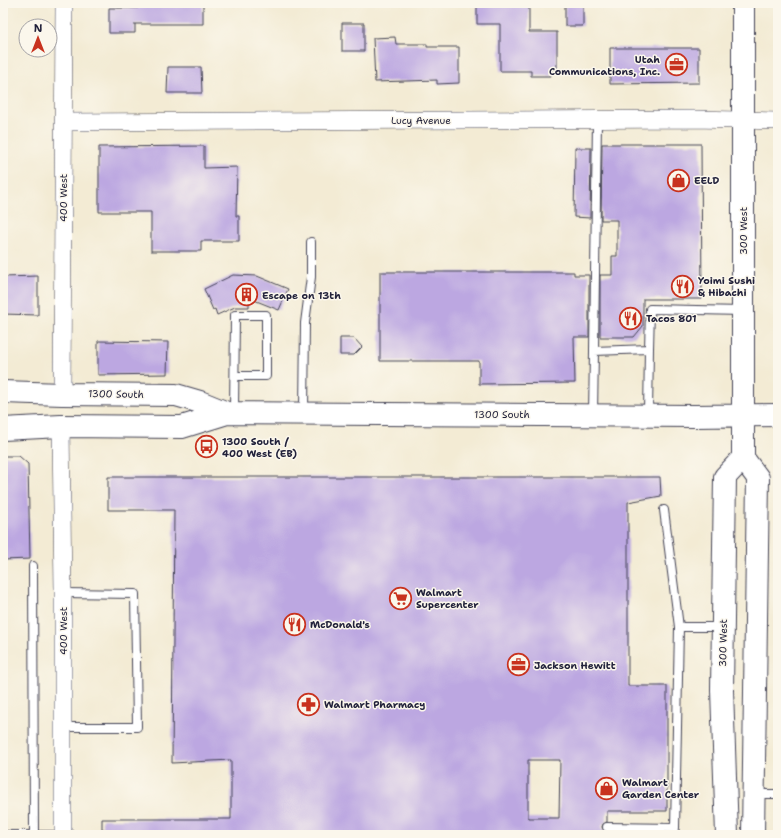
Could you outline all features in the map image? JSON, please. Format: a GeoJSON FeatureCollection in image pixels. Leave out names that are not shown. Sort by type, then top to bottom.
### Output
{"type":"FeatureCollection","features":[{"type":"Feature","properties":{"kind":"main road","name":"300 West"},"geometry":{"type":"LineString","coordinates":[[727,835],[722,690],[725,477],[743,458],[743,3]]}},
{"type":"Feature","properties":{"kind":"main road","name":"1300 South"},"geometry":{"type":"LineString","coordinates":[[3,392],[176,395],[231,413]]}},
{"type":"Feature","properties":{"kind":"main road"},"geometry":{"type":"LineString","coordinates":[[61,426],[100,413],[183,413],[200,402]]}},
{"type":"Feature","properties":{"kind":"main road","name":"1300 South"},"geometry":{"type":"LineString","coordinates":[[3,429],[61,426],[182,427],[231,413],[648,416],[778,415]]}},
{"type":"Feature","properties":{"kind":"main road"},"geometry":{"type":"LineString","coordinates":[[743,458],[758,478],[753,835]]}},
{"type":"Feature","properties":{"kind":"street","name":"400 West"},"geometry":{"type":"LineString","coordinates":[[62,394],[64,3]]}},
{"type":"Feature","properties":{"kind":"street","name":"Lucy Avenue"},"geometry":{"type":"LineString","coordinates":[[63,122],[597,119],[710,119],[778,121]]}},
{"type":"Feature","properties":{"kind":"street","name":"400 West"},"geometry":{"type":"LineString","coordinates":[[61,426],[64,727],[63,835]]}},
{"type":"Feature","properties":{"kind":"lane"},"geometry":{"type":"LineString","coordinates":[[593,415],[597,119]]}},
{"type":"Feature","properties":{"kind":"lane"},"geometry":{"type":"LineString","coordinates":[[304,413],[305,323],[311,277],[311,242]]}},
{"type":"Feature","properties":{"kind":"lane"},"geometry":{"type":"LineString","coordinates":[[648,416],[647,389],[650,309],[744,310]]}},
{"type":"Feature","properties":{"kind":"lane"},"geometry":{"type":"LineString","coordinates":[[231,413],[235,376],[235,315],[266,315],[266,376],[235,376]]}},
{"type":"Feature","properties":{"kind":"lane"},"geometry":{"type":"LineString","coordinates":[[594,351],[649,349]]}},
{"type":"Feature","properties":{"kind":"lane"},"geometry":{"type":"LineString","coordinates":[[607,827],[632,831],[675,828],[679,627],[664,510]]}},
{"type":"Feature","properties":{"kind":"lane"},"geometry":{"type":"LineString","coordinates":[[33,566],[34,835]]}},
{"type":"Feature","properties":{"kind":"lane"},"geometry":{"type":"LineString","coordinates":[[63,593],[135,594],[137,728],[64,727]]}},
{"type":"Feature","properties":{"kind":"lane"},"geometry":{"type":"LineString","coordinates":[[679,627],[723,628]]}},
{"type":"Feature","properties":{"kind":"lane"},"geometry":{"type":"LineString","coordinates":[[753,794],[778,794]]}},
{"type":"Feature","properties":{"kind":"lane"},"geometry":{"type":"LineString","coordinates":[[3,834],[102,834]]}},
{"type":"Feature","properties":{"kind":"building"},"geometry":{"type":"Polygon","coordinates":[[[138,3],[203,3],[203,24],[135,24],[135,33],[109,33],[109,8],[138,8],[138,3]]]}},
{"type":"Feature","properties":{"kind":"building"},"geometry":{"type":"Polygon","coordinates":[[[477,3],[529,3],[529,32],[557,32],[557,70],[551,70],[551,76],[531,76],[531,71],[500,71],[500,24],[477,24],[477,3]]]}},
{"type":"Feature","properties":{"kind":"building"},"geometry":{"type":"Polygon","coordinates":[[[565,3],[583,3],[583,26],[565,26],[565,3]]]}},
{"type":"Feature","properties":{"kind":"building"},"geometry":{"type":"Polygon","coordinates":[[[342,23],[364,23],[364,51],[342,51],[342,23]]]}},
{"type":"Feature","properties":{"kind":"building"},"geometry":{"type":"Polygon","coordinates":[[[395,37],[396,44],[427,44],[427,47],[459,47],[459,83],[437,84],[437,80],[375,82],[373,38],[395,37]]]}},
{"type":"Feature","properties":{"kind":"building"},"geometry":{"type":"Polygon","coordinates":[[[610,48],[699,48],[699,83],[610,84],[610,48]]]}},
{"type":"Feature","properties":{"kind":"building"},"geometry":{"type":"Polygon","coordinates":[[[168,67],[201,67],[202,93],[167,93],[168,67]]]}},
{"type":"Feature","properties":{"kind":"building"},"geometry":{"type":"Polygon","coordinates":[[[602,144],[701,144],[702,299],[643,299],[643,326],[634,337],[600,337],[600,275],[612,275],[612,256],[617,256],[617,220],[601,220],[602,144]]]}},
{"type":"Feature","properties":{"kind":"building"},"geometry":{"type":"Polygon","coordinates":[[[204,146],[204,168],[237,167],[236,216],[239,216],[239,241],[201,241],[201,251],[151,251],[151,212],[99,212],[99,147],[204,146]]]}},
{"type":"Feature","properties":{"kind":"building"},"geometry":{"type":"Polygon","coordinates":[[[575,148],[591,148],[590,218],[574,217],[575,148]]]}},
{"type":"Feature","properties":{"kind":"building"},"geometry":{"type":"Polygon","coordinates":[[[380,272],[574,272],[574,275],[589,275],[589,337],[574,337],[575,383],[479,384],[479,361],[380,361],[380,272]]]}},
{"type":"Feature","properties":{"kind":"building","name":"Escape on 13th"},"geometry":{"type":"Polygon","coordinates":[[[233,275],[257,276],[288,289],[279,310],[249,298],[249,307],[235,307],[217,315],[215,309],[213,310],[204,289],[233,275]]]}},
{"type":"Feature","properties":{"kind":"building"},"geometry":{"type":"Polygon","coordinates":[[[38,276],[38,315],[3,314],[3,277],[38,276]]]}},
{"type":"Feature","properties":{"kind":"building"},"geometry":{"type":"Polygon","coordinates":[[[340,338],[354,338],[362,347],[354,355],[340,355],[340,338]]]}},
{"type":"Feature","properties":{"kind":"building"},"geometry":{"type":"Polygon","coordinates":[[[98,341],[168,342],[167,374],[98,375],[98,341]]]}},
{"type":"Feature","properties":{"kind":"building"},"geometry":{"type":"Polygon","coordinates":[[[3,456],[19,456],[28,464],[30,559],[3,560],[3,456]]]}},
{"type":"Feature","properties":{"kind":"building","name":"Walmart Supercenter"},"geometry":{"type":"Polygon","coordinates":[[[108,477],[660,477],[661,496],[628,502],[628,686],[667,686],[667,811],[607,811],[607,822],[603,824],[602,827],[607,835],[107,835],[105,830],[102,830],[102,819],[231,819],[231,760],[172,763],[174,510],[108,510],[108,477]],[[528,760],[528,818],[559,818],[560,760],[528,760]]]}},
{"type":"Feature","properties":{"kind":"place","name":"Utah Communications, Inc."},"geometry":{"type":"Point","coordinates":[676,65]}},
{"type":"Feature","properties":{"kind":"place","name":"EELD"},"geometry":{"type":"Point","coordinates":[678,180]}},
{"type":"Feature","properties":{"kind":"place","name":"Yoimi Sushi & Hibachi"},"geometry":{"type":"Point","coordinates":[682,286]}},
{"type":"Feature","properties":{"kind":"place","name":"Escape on 13th"},"geometry":{"type":"Point","coordinates":[246,295]}},
{"type":"Feature","properties":{"kind":"place","name":"Tacos 801"},"geometry":{"type":"Point","coordinates":[631,318]}},
{"type":"Feature","properties":{"kind":"place","name":"1300 South / 400 West (EB)"},"geometry":{"type":"Point","coordinates":[206,447]}},
{"type":"Feature","properties":{"kind":"place","name":"Walmart Supercenter"},"geometry":{"type":"Point","coordinates":[400,598]}},
{"type":"Feature","properties":{"kind":"place","name":"McDonald's"},"geometry":{"type":"Point","coordinates":[294,624]}},
{"type":"Feature","properties":{"kind":"place","name":"Jackson Hewitt"},"geometry":{"type":"Point","coordinates":[518,665]}},
{"type":"Feature","properties":{"kind":"place","name":"Walmart Pharmacy"},"geometry":{"type":"Point","coordinates":[309,704]}},
{"type":"Feature","properties":{"kind":"place","name":"Walmart Garden Center"},"geometry":{"type":"Point","coordinates":[606,788]}}]}
